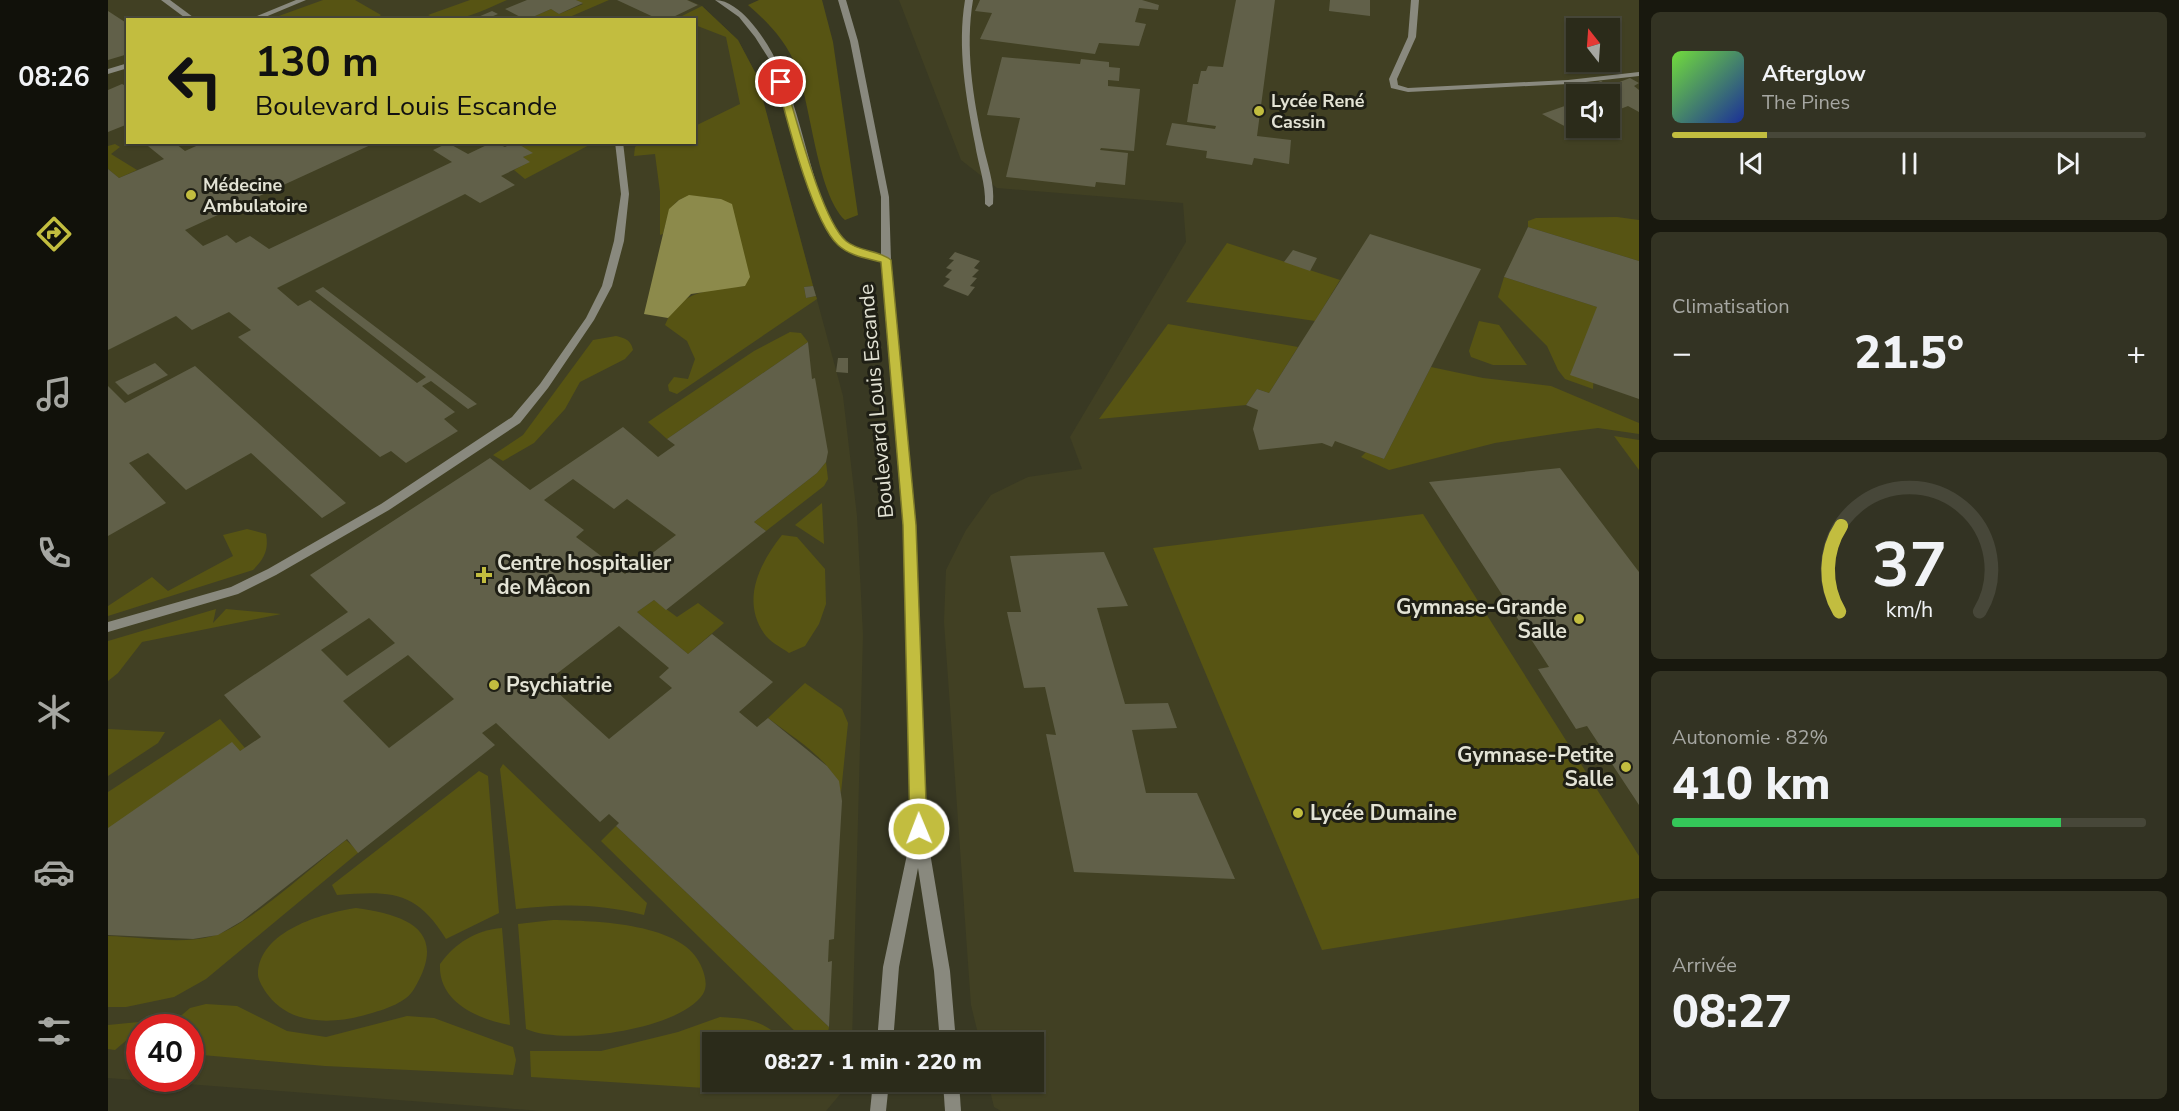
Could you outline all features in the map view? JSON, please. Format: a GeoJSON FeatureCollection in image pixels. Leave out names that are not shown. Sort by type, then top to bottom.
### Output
{"type":"FeatureCollection","features":[{"type":"Feature","properties":{"kind":"street"},"geometry":{"type":"LineString","coordinates":[[165,0],[191,18]]}},
{"type":"Feature","properties":{"kind":"street"},"geometry":{"type":"LineString","coordinates":[[255,18],[302,0]]}},
{"type":"Feature","properties":{"kind":"street","name":"Boulevard Louis Escande"},"geometry":{"type":"LineString","coordinates":[[719,0],[750,22],[763,39],[775,62],[805,163],[831,231],[843,244],[860,254],[886,260],[909,525],[919,829],[942,971],[947,1032]]}},
{"type":"Feature","properties":{"kind":"street"},"geometry":{"type":"LineString","coordinates":[[842,0],[854,41],[885,197],[886,260]]}},
{"type":"Feature","properties":{"kind":"street"},"geometry":{"type":"LineString","coordinates":[[969,0],[966,10],[971,102],[990,190],[988,204]]}},
{"type":"Feature","properties":{"kind":"street"},"geometry":{"type":"LineString","coordinates":[[1415,0],[1412,37],[1393,79],[1394,86],[1408,90],[1431,89],[1568,82],[1639,74]]}},
{"type":"Feature","properties":{"kind":"street"},"geometry":{"type":"LineString","coordinates":[[108,72],[126,66]]}},
{"type":"Feature","properties":{"kind":"street"},"geometry":{"type":"LineString","coordinates":[[108,627],[234,591],[272,572],[384,507],[516,420],[544,386],[591,318],[607,286],[619,241],[624,194],[620,144]]}},
{"type":"Feature","properties":{"kind":"street","name":"Boulevard Louis Escande"},"geometry":{"type":"LineString","coordinates":[[886,1032],[891,967],[919,829]]}},
{"type":"Feature","properties":{"kind":"street"},"geometry":{"type":"LineString","coordinates":[[879,1111],[880,1092]]}},
{"type":"Feature","properties":{"kind":"street"},"geometry":{"type":"LineString","coordinates":[[952,1092],[953,1111]]}},
{"type":"Feature","properties":{"kind":"shaded area","name":"Centre hospitalier de Mâcon"},"geometry":{"type":"Polygon","coordinates":[[[108,0],[689,0],[702,6],[738,40],[756,74],[843,396],[857,516],[863,635],[852,1032],[702,1032],[702,1092],[842,1092],[826,1111],[542,1111],[204,1085],[204,1014],[126,1014],[126,1079],[108,1078],[108,0]]]}},
{"type":"Feature","properties":{"kind":"shaded area"},"geometry":{"type":"Polygon","coordinates":[[[323,0],[355,0],[381,15],[377,18],[276,17],[323,0]]]}},
{"type":"Feature","properties":{"kind":"shaded area"},"geometry":{"type":"Polygon","coordinates":[[[470,0],[507,0],[461,18],[438,18],[428,15],[470,0]]]}},
{"type":"Feature","properties":{"kind":"shaded area"},"geometry":{"type":"Polygon","coordinates":[[[576,0],[609,0],[567,18],[531,18],[551,9],[559,14],[583,4],[576,0]]]}},
{"type":"Feature","properties":{"kind":"shaded area"},"geometry":{"type":"Polygon","coordinates":[[[759,0],[822,0],[833,42],[858,215],[845,220],[835,207],[821,170],[796,66],[776,32],[748,5],[759,0]]]}},
{"type":"Feature","properties":{"kind":"shaded area","name":"Lycée Dumaine"},"geometry":{"type":"Polygon","coordinates":[[[899,0],[1639,0],[1639,1111],[1001,1111],[994,1107],[990,1092],[1044,1092],[1044,1032],[978,1032],[971,1005],[944,621],[946,570],[966,530],[991,495],[1028,477],[1082,469],[1070,437],[1186,242],[1183,203],[997,188],[961,160],[899,0]]]}},
{"type":"Feature","properties":{"kind":"shaded area"},"geometry":{"type":"Polygon","coordinates":[[[702,6],[738,40],[756,74],[813,286],[804,287],[806,298],[816,296],[817,299],[677,394],[669,391],[668,385],[674,377],[688,379],[695,359],[687,341],[665,325],[671,313],[679,304],[698,294],[745,286],[721,199],[696,196],[681,199],[675,203],[663,234],[660,235],[660,192],[655,154],[634,156],[635,147],[639,144],[696,144],[696,126],[740,104],[726,37],[696,25],[696,18],[678,18],[702,6]]]}},
{"type":"Feature","properties":{"kind":"shaded area"},"geometry":{"type":"Polygon","coordinates":[[[115,144],[120,147],[111,154],[137,170],[119,178],[108,169],[108,146],[115,144]]]}},
{"type":"Feature","properties":{"kind":"shaded area"},"geometry":{"type":"Polygon","coordinates":[[[517,144],[591,144],[525,179],[514,170],[529,162],[523,157],[532,153],[517,144]]]}},
{"type":"Feature","properties":{"kind":"shaded area"},"geometry":{"type":"Polygon","coordinates":[[[689,195],[721,199],[732,204],[750,277],[745,286],[691,294],[668,318],[644,314],[669,209],[689,195]]]}},
{"type":"Feature","properties":{"kind":"shaded area"},"geometry":{"type":"Polygon","coordinates":[[[1617,217],[1639,220],[1639,261],[1528,227],[1528,221],[1536,218],[1617,217]]]}},
{"type":"Feature","properties":{"kind":"shaded area"},"geometry":{"type":"Polygon","coordinates":[[[1227,243],[1340,280],[1315,321],[1186,302],[1227,243]]]}},
{"type":"Feature","properties":{"kind":"shaded area"},"geometry":{"type":"Polygon","coordinates":[[[1504,277],[1597,307],[1593,389],[1565,379],[1558,370],[1547,346],[1498,297],[1504,277]]]}},
{"type":"Feature","properties":{"kind":"shaded area"},"geometry":{"type":"Polygon","coordinates":[[[1479,321],[1499,325],[1527,365],[1493,365],[1471,357],[1469,351],[1479,321]]]}},
{"type":"Feature","properties":{"kind":"shaded area"},"geometry":{"type":"Polygon","coordinates":[[[1168,324],[1298,347],[1269,393],[1257,389],[1246,405],[1099,419],[1168,324]]]}},
{"type":"Feature","properties":{"kind":"shaded area"},"geometry":{"type":"Polygon","coordinates":[[[790,332],[801,333],[808,342],[667,439],[648,422],[754,351],[790,332]]]}},
{"type":"Feature","properties":{"kind":"shaded area"},"geometry":{"type":"Polygon","coordinates":[[[616,336],[631,344],[633,350],[625,359],[580,382],[565,409],[534,443],[503,461],[493,455],[523,435],[593,340],[616,336]]]}},
{"type":"Feature","properties":{"kind":"shaded area"},"geometry":{"type":"Polygon","coordinates":[[[1431,367],[1483,378],[1551,386],[1639,423],[1639,434],[1598,428],[1567,432],[1495,443],[1389,470],[1361,457],[1366,452],[1384,459],[1431,367]]]}},
{"type":"Feature","properties":{"kind":"shaded area"},"geometry":{"type":"Polygon","coordinates":[[[1614,436],[1639,440],[1639,470],[1614,436]]]}},
{"type":"Feature","properties":{"kind":"shaded area"},"geometry":{"type":"Polygon","coordinates":[[[826,462],[828,479],[824,486],[766,531],[754,522],[817,473],[826,462]]]}},
{"type":"Feature","properties":{"kind":"shaded area"},"geometry":{"type":"Polygon","coordinates":[[[822,503],[824,544],[795,525],[822,503]]]}},
{"type":"Feature","properties":{"kind":"shaded area"},"geometry":{"type":"Polygon","coordinates":[[[1423,514],[1639,856],[1639,898],[1322,950],[1153,548],[1423,514]]]}},
{"type":"Feature","properties":{"kind":"shaded area"},"geometry":{"type":"Polygon","coordinates":[[[247,529],[266,534],[265,554],[253,570],[108,616],[108,606],[152,577],[168,591],[233,556],[223,535],[247,529]]]}},
{"type":"Feature","properties":{"kind":"shaded area"},"geometry":{"type":"Polygon","coordinates":[[[782,535],[797,537],[825,569],[826,604],[819,624],[805,646],[789,653],[766,636],[758,623],[754,610],[756,584],[760,571],[782,535]]]}},
{"type":"Feature","properties":{"kind":"shaded area"},"geometry":{"type":"Polygon","coordinates":[[[654,600],[677,617],[698,603],[724,623],[688,654],[637,612],[654,600]]]}},
{"type":"Feature","properties":{"kind":"shaded area"},"geometry":{"type":"Polygon","coordinates":[[[216,609],[213,623],[226,609],[281,614],[142,642],[118,673],[108,681],[108,641],[216,609]]]}},
{"type":"Feature","properties":{"kind":"shaded area"},"geometry":{"type":"Polygon","coordinates":[[[805,683],[842,709],[848,723],[841,793],[837,781],[822,760],[768,718],[805,683]]]}},
{"type":"Feature","properties":{"kind":"shaded area"},"geometry":{"type":"Polygon","coordinates":[[[220,719],[245,748],[108,829],[108,792],[220,719]]]}},
{"type":"Feature","properties":{"kind":"shaded area"},"geometry":{"type":"Polygon","coordinates":[[[108,729],[165,732],[158,743],[108,776],[108,729]]]}},
{"type":"Feature","properties":{"kind":"shaded area"},"geometry":{"type":"Polygon","coordinates":[[[503,764],[647,903],[644,915],[610,908],[580,906],[516,909],[500,769],[503,764]]]}},
{"type":"Feature","properties":{"kind":"shaded area"},"geometry":{"type":"Polygon","coordinates":[[[479,771],[488,776],[499,913],[446,939],[424,911],[400,897],[372,893],[337,895],[332,885],[479,771]]]}},
{"type":"Feature","properties":{"kind":"shaded area"},"geometry":{"type":"Polygon","coordinates":[[[616,826],[829,1027],[828,1032],[796,1032],[601,841],[616,826]]]}},
{"type":"Feature","properties":{"kind":"shaded area"},"geometry":{"type":"Polygon","coordinates":[[[346,840],[359,852],[206,979],[174,997],[126,1007],[108,1007],[108,936],[188,940],[213,936],[262,908],[346,840]]]}},
{"type":"Feature","properties":{"kind":"shaded area"},"geometry":{"type":"Polygon","coordinates":[[[356,908],[392,915],[418,929],[425,940],[427,953],[424,969],[411,994],[390,1007],[358,1017],[330,1021],[302,1018],[289,1013],[266,993],[258,977],[261,960],[269,947],[280,936],[310,920],[356,908]]]}},
{"type":"Feature","properties":{"kind":"shaded area"},"geometry":{"type":"Polygon","coordinates":[[[553,920],[614,923],[659,933],[678,941],[693,953],[702,968],[706,981],[705,991],[690,1007],[671,1017],[620,1031],[566,1036],[543,1034],[526,1029],[518,924],[553,920]]]}},
{"type":"Feature","properties":{"kind":"shaded area"},"geometry":{"type":"Polygon","coordinates":[[[502,928],[510,1025],[485,1018],[462,1007],[445,989],[441,977],[440,964],[459,944],[483,932],[502,928]]]}},
{"type":"Feature","properties":{"kind":"shaded area"},"geometry":{"type":"Polygon","coordinates":[[[206,1004],[237,1006],[287,1031],[326,1037],[407,1016],[434,1018],[513,1047],[516,1060],[513,1075],[325,1066],[204,1055],[204,1014],[183,1014],[190,1008],[206,1004]]]}},
{"type":"Feature","properties":{"kind":"shaded area"},"geometry":{"type":"Polygon","coordinates":[[[720,1017],[756,1022],[773,1032],[702,1032],[702,1088],[531,1077],[530,1051],[601,1051],[678,1032],[720,1017]]]}},
{"type":"Feature","properties":{"kind":"shaded area"},"geometry":{"type":"Polygon","coordinates":[[[126,1023],[126,1041],[115,1050],[108,1049],[108,1025],[126,1023]]]}},
{"type":"Feature","properties":{"kind":"building"},"geometry":{"type":"Polygon","coordinates":[[[527,0],[576,0],[583,3],[559,14],[551,9],[531,18],[522,18],[505,9],[527,0]]]}},
{"type":"Feature","properties":{"kind":"building"},"geometry":{"type":"Polygon","coordinates":[[[617,0],[687,0],[698,5],[671,18],[656,18],[617,0]]]}},
{"type":"Feature","properties":{"kind":"building"},"geometry":{"type":"Polygon","coordinates":[[[980,0],[1142,0],[1159,5],[1158,10],[1139,8],[1135,22],[1146,24],[1139,46],[1099,43],[1095,54],[980,39],[992,13],[975,11],[980,0]]]}},
{"type":"Feature","properties":{"kind":"building"},"geometry":{"type":"Polygon","coordinates":[[[1236,0],[1275,0],[1257,136],[1291,140],[1289,164],[1254,158],[1252,165],[1206,158],[1207,151],[1166,145],[1172,123],[1215,129],[1216,126],[1187,122],[1193,84],[1198,84],[1201,71],[1206,71],[1208,66],[1223,67],[1236,0]]]}},
{"type":"Feature","properties":{"kind":"building"},"geometry":{"type":"Polygon","coordinates":[[[1330,0],[1370,0],[1370,16],[1329,11],[1330,0]]]}},
{"type":"Feature","properties":{"kind":"building"},"geometry":{"type":"Polygon","coordinates":[[[108,11],[126,23],[126,55],[108,60],[108,11]]]}},
{"type":"Feature","properties":{"kind":"building"},"geometry":{"type":"Polygon","coordinates":[[[492,11],[498,14],[489,18],[476,18],[492,11]]]}},
{"type":"Feature","properties":{"kind":"building"},"geometry":{"type":"Polygon","coordinates":[[[1002,57],[1080,64],[1081,59],[1109,62],[1109,67],[1120,68],[1119,81],[1108,80],[1108,86],[1140,89],[1134,151],[1101,148],[1100,150],[1128,153],[1125,185],[1096,182],[1095,187],[1006,177],[1020,118],[987,115],[1002,57]]]}},
{"type":"Feature","properties":{"kind":"building"},"geometry":{"type":"Polygon","coordinates":[[[1630,78],[1639,83],[1634,86],[1639,90],[1639,112],[1628,106],[1620,109],[1620,84],[1614,84],[1630,78]]]}},
{"type":"Feature","properties":{"kind":"building"},"geometry":{"type":"Polygon","coordinates":[[[122,84],[126,86],[126,125],[108,132],[108,90],[122,84]]]}},
{"type":"Feature","properties":{"kind":"building"},"geometry":{"type":"Polygon","coordinates":[[[1566,106],[1566,127],[1542,114],[1566,106]]]}},
{"type":"Feature","properties":{"kind":"building"},"geometry":{"type":"Polygon","coordinates":[[[176,144],[185,151],[201,144],[373,144],[185,230],[203,246],[227,235],[236,243],[250,236],[269,249],[452,162],[433,150],[446,144],[468,154],[489,144],[505,147],[518,144],[533,153],[523,157],[530,162],[501,176],[515,185],[480,203],[465,194],[277,288],[298,306],[310,300],[417,383],[426,377],[315,291],[323,287],[477,404],[468,409],[431,381],[422,386],[455,412],[444,419],[458,431],[406,463],[391,451],[380,457],[238,337],[251,330],[229,312],[192,330],[176,316],[108,350],[108,169],[119,178],[164,159],[148,146],[176,144]]]}},
{"type":"Feature","properties":{"kind":"building"},"geometry":{"type":"Polygon","coordinates":[[[1528,227],[1639,261],[1639,399],[1570,375],[1597,307],[1504,277],[1528,227]]]}},
{"type":"Feature","properties":{"kind":"building"},"geometry":{"type":"Polygon","coordinates":[[[1370,234],[1481,269],[1384,459],[1335,441],[1332,447],[1322,443],[1259,450],[1253,429],[1258,410],[1246,405],[1257,389],[1269,393],[1370,234]]]}},
{"type":"Feature","properties":{"kind":"building"},"geometry":{"type":"Polygon","coordinates":[[[1293,250],[1317,258],[1310,271],[1284,262],[1293,250]]]}},
{"type":"Feature","properties":{"kind":"building"},"geometry":{"type":"Polygon","coordinates":[[[955,252],[980,261],[974,268],[979,270],[972,277],[977,278],[970,286],[975,287],[968,296],[943,286],[950,279],[945,277],[952,270],[946,268],[954,260],[949,259],[955,252]]]}},
{"type":"Feature","properties":{"kind":"building"},"geometry":{"type":"Polygon","coordinates":[[[813,286],[816,296],[806,298],[804,287],[813,286]]]}},
{"type":"Feature","properties":{"kind":"building","name":"Psychiatrie"},"geometry":{"type":"Polygon","coordinates":[[[808,342],[812,379],[815,378],[828,452],[826,462],[817,473],[754,522],[766,531],[666,610],[654,600],[637,612],[688,654],[712,634],[773,682],[739,712],[757,727],[768,718],[827,766],[839,781],[842,801],[834,939],[829,940],[828,962],[832,961],[829,1027],[616,826],[619,823],[609,814],[600,822],[496,723],[482,733],[495,745],[358,853],[347,839],[242,921],[218,935],[193,939],[108,935],[108,828],[232,742],[240,751],[261,737],[224,695],[348,612],[310,575],[490,458],[530,490],[623,427],[658,457],[675,445],[667,439],[808,342]],[[573,479],[544,500],[584,530],[576,537],[625,574],[676,535],[627,499],[614,509],[573,479]],[[369,618],[321,650],[347,676],[395,643],[369,618]],[[619,626],[546,682],[609,739],[672,688],[659,677],[669,668],[619,626]],[[408,655],[343,701],[389,748],[454,699],[408,655]]]}},
{"type":"Feature","properties":{"kind":"building"},"geometry":{"type":"Polygon","coordinates":[[[838,358],[848,358],[848,373],[836,372],[838,358]]]}},
{"type":"Feature","properties":{"kind":"building"},"geometry":{"type":"Polygon","coordinates":[[[155,363],[168,375],[128,395],[115,382],[155,363]]]}},
{"type":"Feature","properties":{"kind":"building"},"geometry":{"type":"Polygon","coordinates":[[[195,366],[346,503],[322,518],[251,453],[186,490],[148,453],[129,463],[166,503],[108,536],[108,386],[125,403],[195,366]]]}},
{"type":"Feature","properties":{"kind":"building","name":"Gymnase-Grande Salle"},"geometry":{"type":"Polygon","coordinates":[[[1560,468],[1639,572],[1639,805],[1587,726],[1576,729],[1538,669],[1549,667],[1429,482],[1560,468]]]}},
{"type":"Feature","properties":{"kind":"building"},"geometry":{"type":"Polygon","coordinates":[[[1104,552],[1128,606],[1097,608],[1125,704],[1168,703],[1177,728],[1132,730],[1146,793],[1197,793],[1235,879],[1074,872],[1046,734],[1056,735],[1045,687],[1024,688],[1007,612],[1021,612],[1010,556],[1104,552]]]}},
{"type":"Feature","properties":{"kind":"place","name":"Lycée René Cassin"},"geometry":{"type":"Point","coordinates":[1259,111]}},
{"type":"Feature","properties":{"kind":"place","name":"Médecine Ambulatoire"},"geometry":{"type":"Point","coordinates":[191,195]}},
{"type":"Feature","properties":{"kind":"place","name":"Centre hospitalier de Mâcon"},"geometry":{"type":"Point","coordinates":[484,575]}},
{"type":"Feature","properties":{"kind":"place","name":"Gymnase-Grande Salle"},"geometry":{"type":"Point","coordinates":[1579,619]}},
{"type":"Feature","properties":{"kind":"place","name":"Psychiatrie"},"geometry":{"type":"Point","coordinates":[494,685]}},
{"type":"Feature","properties":{"kind":"place","name":"Gymnase-Petite Salle"},"geometry":{"type":"Point","coordinates":[1626,767]}},
{"type":"Feature","properties":{"kind":"place","name":"Lycée Dumaine"},"geometry":{"type":"Point","coordinates":[1298,813]}},
{"type":"Feature","properties":{"kind":"route"},"geometry":{"type":"LineString","coordinates":[[781,82],[805,163],[822,213],[831,231],[843,244],[860,254],[886,260],[909,525],[914,619],[919,829]]}}]}
